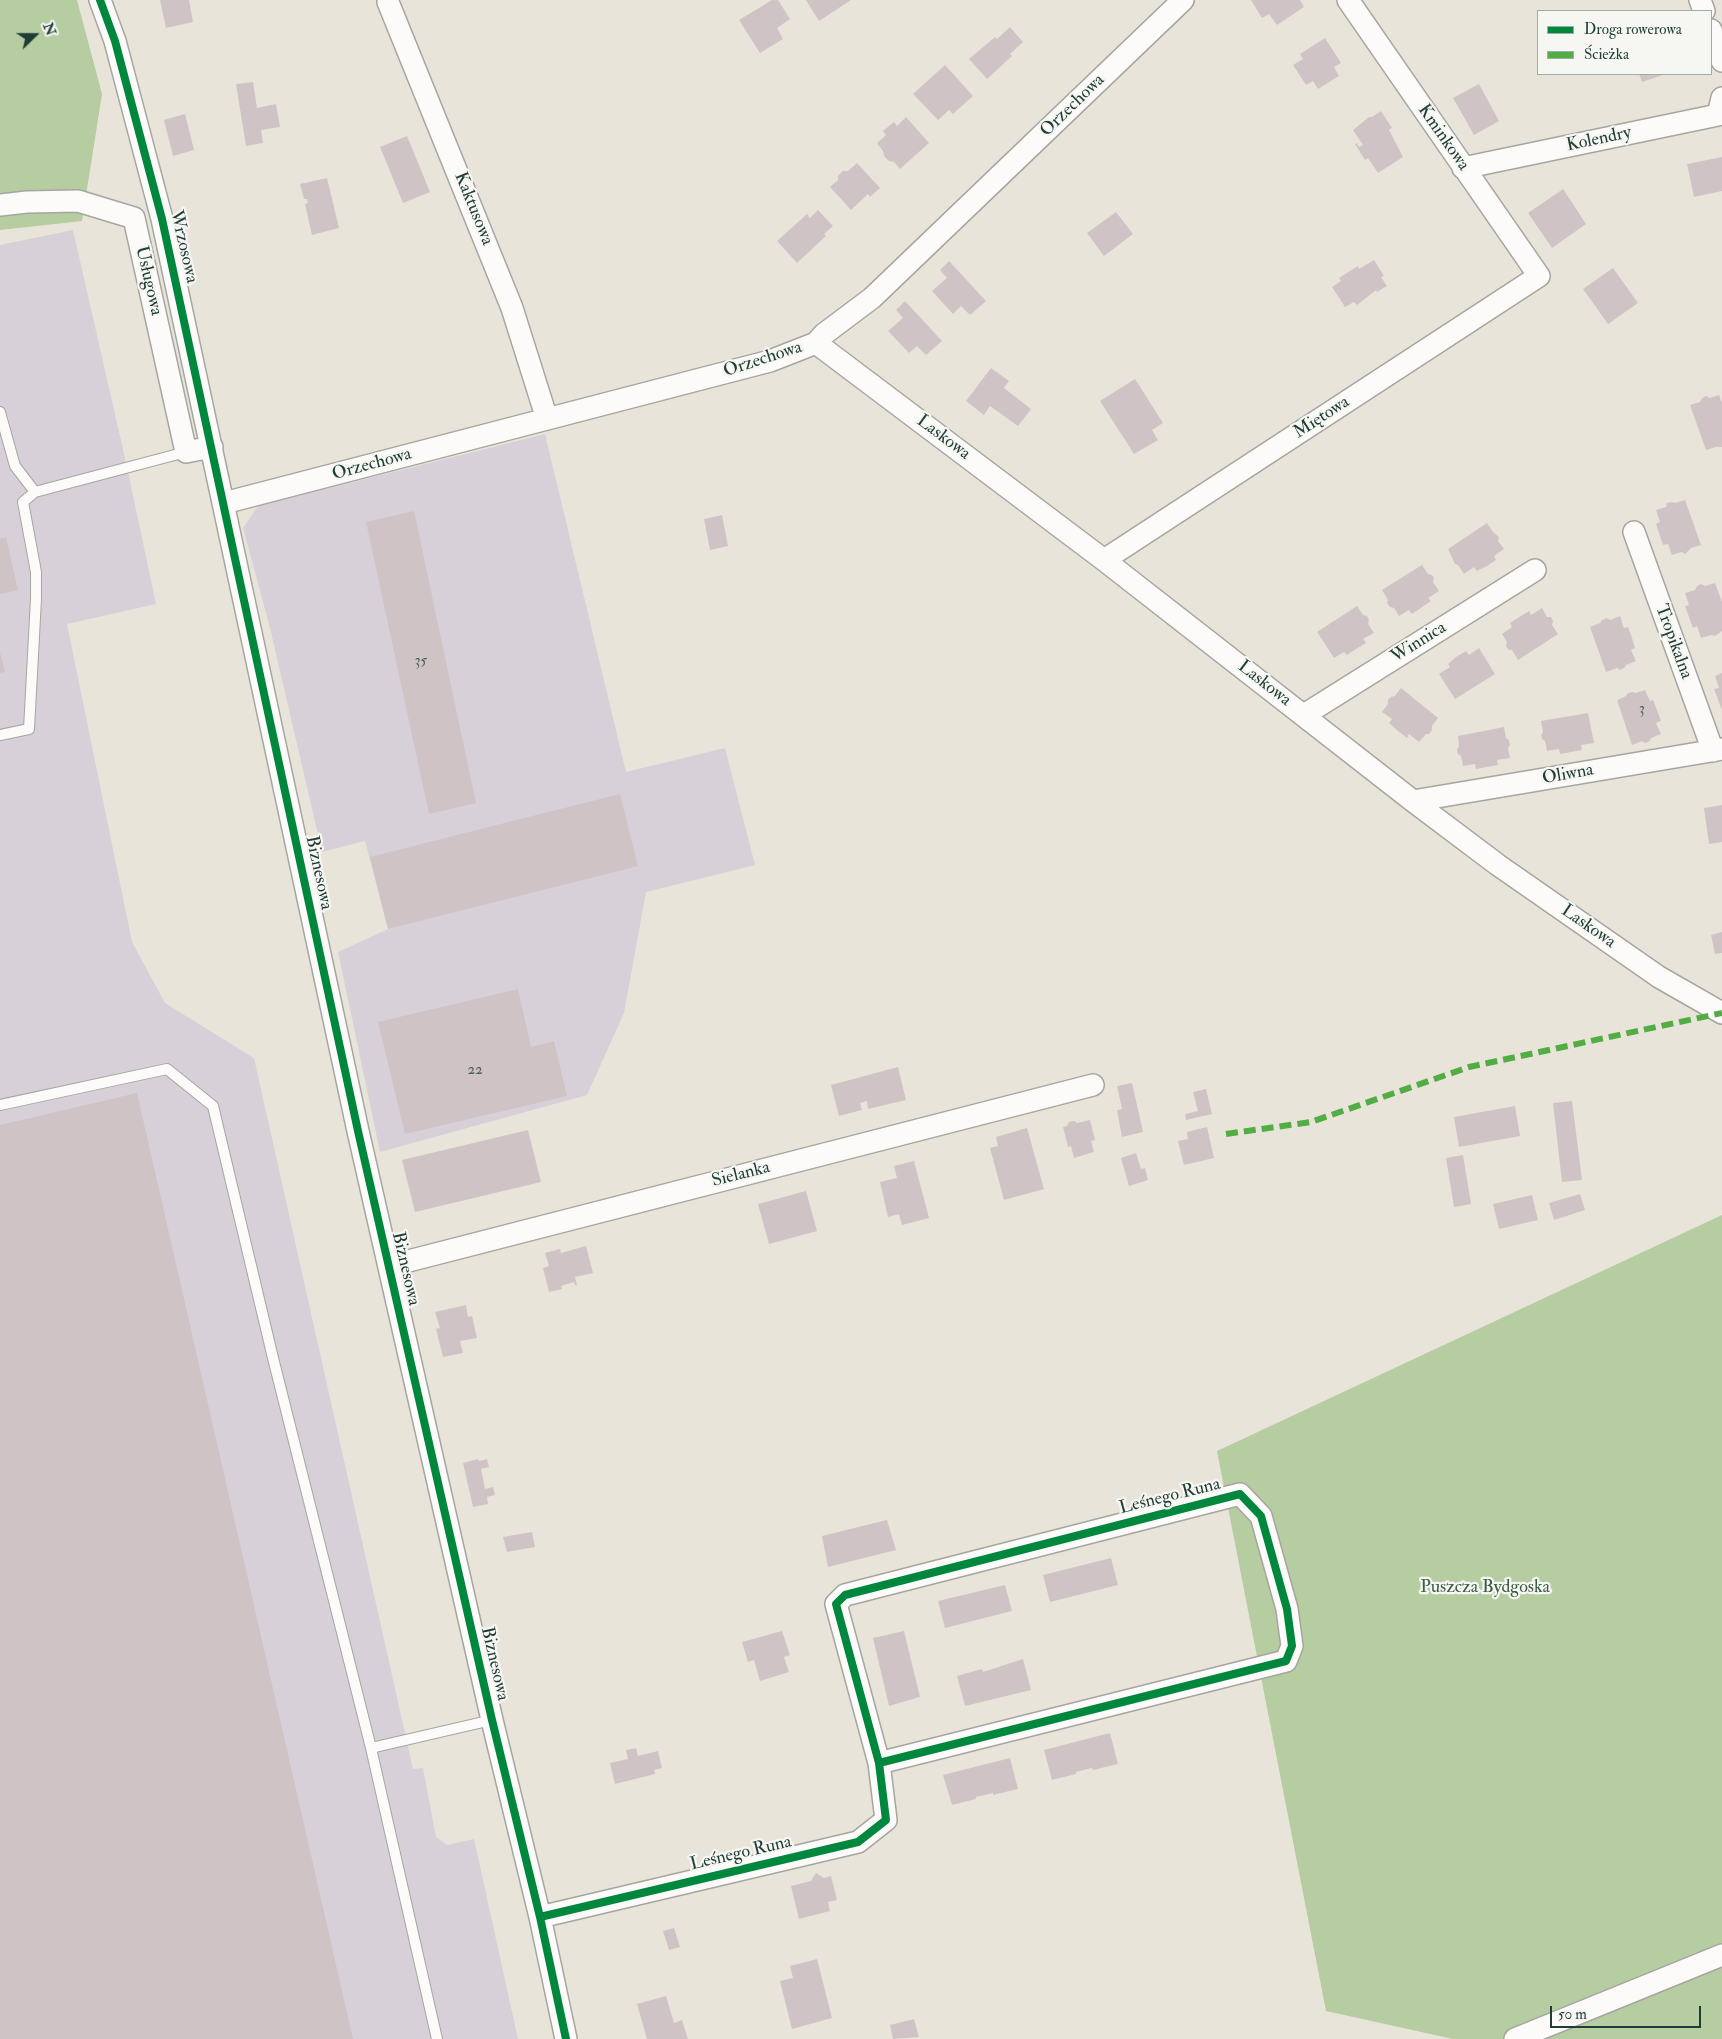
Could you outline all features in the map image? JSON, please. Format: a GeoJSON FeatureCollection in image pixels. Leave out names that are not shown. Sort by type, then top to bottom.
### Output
{"type":"FeatureCollection","features":[{"type":"Feature","properties":{"kind":"street","name":"Wrzosowa"},"geometry":{"type":"LineString","coordinates":[[100,0],[115,41],[162,219],[224,503]]}},
{"type":"Feature","properties":{"kind":"street","name":"Orzechowa"},"geometry":{"type":"LineString","coordinates":[[224,503],[770,361],[816,343],[824,334],[872,298],[1184,0]]}},
{"type":"Feature","properties":{"kind":"street","name":"Kminkowa"},"geometry":{"type":"LineString","coordinates":[[1348,0],[1539,276]]}},
{"type":"Feature","properties":{"kind":"street","name":"Kaktusowa"},"geometry":{"type":"LineString","coordinates":[[388,2],[512,308],[547,419]]}},
{"type":"Feature","properties":{"kind":"street"},"geometry":{"type":"LineString","coordinates":[[1712,33],[1722,61]]}},
{"type":"Feature","properties":{"kind":"street","name":"Kolendry"},"geometry":{"type":"LineString","coordinates":[[1463,168],[1718,115],[1722,98]]}},
{"type":"Feature","properties":{"kind":"street","name":"Usługowa"},"geometry":{"type":"LineString","coordinates":[[0,206],[28,202],[78,201],[134,218],[186,452]]}},
{"type":"Feature","properties":{"kind":"street","name":"Miętowa"},"geometry":{"type":"LineString","coordinates":[[1104,560],[1539,276]]}},
{"type":"Feature","properties":{"kind":"street","name":"Laskowa"},"geometry":{"type":"LineString","coordinates":[[816,343],[1104,560],[1498,865],[1659,977],[1722,1013]]}},
{"type":"Feature","properties":{"kind":"street"},"geometry":{"type":"LineString","coordinates":[[186,452],[212,447]]}},
{"type":"Feature","properties":{"kind":"street","name":"Biznesowa"},"geometry":{"type":"LineString","coordinates":[[224,503],[356,1122],[492,1720],[540,1917],[566,2039]]}},
{"type":"Feature","properties":{"kind":"street","name":"Tropikalna"},"geometry":{"type":"LineString","coordinates":[[1634,532],[1717,750]]}},
{"type":"Feature","properties":{"kind":"street","name":"Winnica"},"geometry":{"type":"LineString","coordinates":[[1304,715],[1534,570]]}},
{"type":"Feature","properties":{"kind":"street","name":"Oliwna"},"geometry":{"type":"LineString","coordinates":[[1413,801],[1717,750]]}},
{"type":"Feature","properties":{"kind":"street","name":"Sielanka"},"geometry":{"type":"LineString","coordinates":[[389,1266],[1093,1085]]}},
{"type":"Feature","properties":{"kind":"street","name":"Leśnego Runa"},"geometry":{"type":"LineString","coordinates":[[540,1917],[858,1842],[886,1820],[879,1763],[836,1604],[845,1595],[1240,1494],[1261,1516],[1287,1609],[1292,1646],[1286,1661],[879,1763]]}},
{"type":"Feature","properties":{"kind":"street"},"geometry":{"type":"LineString","coordinates":[[1515,2039],[1722,1954]]}},
{"type":"Feature","properties":{"kind":"lane"},"geometry":{"type":"LineString","coordinates":[[0,412],[15,466],[35,492]]}},
{"type":"Feature","properties":{"kind":"lane"},"geometry":{"type":"LineString","coordinates":[[0,735],[28,729],[36,572],[23,502],[35,492],[186,452]]}},
{"type":"Feature","properties":{"kind":"lane"},"geometry":{"type":"LineString","coordinates":[[0,1105],[167,1069],[213,1106],[270,1348],[371,1748],[437,2039]]}},
{"type":"Feature","properties":{"kind":"lane"},"geometry":{"type":"LineString","coordinates":[[371,1748],[492,1720]]}},
{"type":"Feature","properties":{"kind":"shaded area"},"geometry":{"type":"Polygon","coordinates":[[[73,230],[156,604],[67,624],[132,942],[165,1003],[254,1058],[413,1769],[423,1768],[436,1837],[447,1845],[474,1839],[518,2039],[0,2039],[0,245],[73,230]]]}},
{"type":"Feature","properties":{"kind":"shaded area"},"geometry":{"type":"Polygon","coordinates":[[[545,434],[626,772],[725,748],[755,865],[646,892],[624,1013],[587,1095],[380,1152],[338,952],[388,929],[365,841],[322,852],[270,628],[243,528],[258,506],[545,434]]]}},
{"type":"Feature","properties":{"kind":"green space"},"geometry":{"type":"Polygon","coordinates":[[[0,0],[77,0],[102,94],[82,221],[0,230],[0,0]]]}},
{"type":"Feature","properties":{"kind":"green space","name":"Puszcza Bydgoska"},"geometry":{"type":"Polygon","coordinates":[[[1722,1215],[1722,2039],[1453,2039],[1326,2011],[1217,1451],[1722,1215]]]}},
{"type":"Feature","properties":{"kind":"building"},"geometry":{"type":"Polygon","coordinates":[[[160,0],[189,0],[193,22],[166,28],[160,0]]]}},
{"type":"Feature","properties":{"kind":"building"},"geometry":{"type":"Polygon","coordinates":[[[772,0],[778,0],[790,19],[777,28],[783,39],[760,53],[739,20],[772,0]]]}},
{"type":"Feature","properties":{"kind":"building"},"geometry":{"type":"Polygon","coordinates":[[[806,0],[851,0],[819,21],[806,0]]]}},
{"type":"Feature","properties":{"kind":"building"},"geometry":{"type":"Polygon","coordinates":[[[1251,0],[1300,0],[1304,7],[1277,25],[1269,14],[1262,18],[1251,0]]]}},
{"type":"Feature","properties":{"kind":"building"},"geometry":{"type":"Polygon","coordinates":[[[1010,27],[1023,42],[1010,54],[1012,56],[987,79],[969,59],[1010,27]]]}},
{"type":"Feature","properties":{"kind":"building"},"geometry":{"type":"Polygon","coordinates":[[[1325,38],[1341,63],[1334,67],[1339,76],[1318,89],[1313,81],[1306,85],[1293,65],[1303,59],[1300,54],[1325,38]]]}},
{"type":"Feature","properties":{"kind":"building"},"geometry":{"type":"Polygon","coordinates":[[[945,65],[973,96],[953,114],[949,110],[938,120],[913,94],[945,65]]]}},
{"type":"Feature","properties":{"kind":"building"},"geometry":{"type":"Polygon","coordinates":[[[1639,75],[1663,75],[1642,82],[1639,75]]]}},
{"type":"Feature","properties":{"kind":"building"},"geometry":{"type":"Polygon","coordinates":[[[253,82],[257,108],[276,104],[280,127],[261,130],[263,143],[246,146],[236,84],[253,82]]]}},
{"type":"Feature","properties":{"kind":"building"},"geometry":{"type":"Polygon","coordinates":[[[1479,84],[1499,121],[1474,135],[1453,98],[1479,84]]]}},
{"type":"Feature","properties":{"kind":"building"},"geometry":{"type":"Polygon","coordinates":[[[1381,111],[1392,128],[1389,130],[1403,157],[1378,173],[1368,158],[1365,160],[1355,144],[1357,143],[1359,147],[1363,145],[1353,130],[1369,117],[1381,111]]]}},
{"type":"Feature","properties":{"kind":"building"},"geometry":{"type":"Polygon","coordinates":[[[185,114],[194,150],[173,156],[164,120],[185,114]]]}},
{"type":"Feature","properties":{"kind":"building"},"geometry":{"type":"Polygon","coordinates":[[[906,117],[929,143],[900,169],[894,162],[889,161],[884,156],[877,143],[886,135],[883,131],[894,122],[897,126],[906,117]]]}},
{"type":"Feature","properties":{"kind":"building"},"geometry":{"type":"Polygon","coordinates":[[[407,136],[430,192],[403,203],[380,147],[407,136]]]}},
{"type":"Feature","properties":{"kind":"building"},"geometry":{"type":"Polygon","coordinates":[[[1722,157],[1722,191],[1694,197],[1687,164],[1722,157]]]}},
{"type":"Feature","properties":{"kind":"building"},"geometry":{"type":"Polygon","coordinates":[[[857,163],[880,188],[870,197],[868,194],[851,210],[830,187],[838,180],[838,176],[843,171],[848,171],[857,163]]]}},
{"type":"Feature","properties":{"kind":"building"},"geometry":{"type":"Polygon","coordinates":[[[327,178],[339,228],[312,235],[305,204],[308,203],[307,199],[304,199],[300,184],[327,178]]]}},
{"type":"Feature","properties":{"kind":"building"},"geometry":{"type":"Polygon","coordinates":[[[1563,189],[1586,224],[1552,248],[1528,213],[1563,189]]]}},
{"type":"Feature","properties":{"kind":"building"},"geometry":{"type":"Polygon","coordinates":[[[818,210],[833,226],[824,234],[826,236],[797,263],[777,241],[807,214],[810,218],[818,210]]]}},
{"type":"Feature","properties":{"kind":"building"},"geometry":{"type":"Polygon","coordinates":[[[1116,212],[1133,234],[1104,256],[1087,233],[1116,212]]]}},
{"type":"Feature","properties":{"kind":"building"},"geometry":{"type":"Polygon","coordinates":[[[1374,260],[1384,276],[1381,277],[1387,286],[1377,292],[1376,290],[1357,305],[1354,302],[1345,307],[1332,287],[1341,281],[1339,278],[1358,266],[1359,269],[1374,260]]]}},
{"type":"Feature","properties":{"kind":"building"},"geometry":{"type":"Polygon","coordinates":[[[949,261],[986,301],[970,315],[961,306],[953,314],[932,291],[947,278],[940,270],[949,261]]]}},
{"type":"Feature","properties":{"kind":"building"},"geometry":{"type":"Polygon","coordinates":[[[1613,268],[1638,303],[1608,324],[1583,289],[1613,268]]]}},
{"type":"Feature","properties":{"kind":"building"},"geometry":{"type":"Polygon","coordinates":[[[905,301],[942,341],[926,355],[917,346],[909,353],[888,331],[903,318],[896,310],[905,301]]]}},
{"type":"Feature","properties":{"kind":"building"},"geometry":{"type":"Polygon","coordinates":[[[991,368],[1009,381],[1004,388],[1031,409],[1018,426],[990,406],[984,415],[966,401],[991,368]]]}},
{"type":"Feature","properties":{"kind":"building"},"geometry":{"type":"Polygon","coordinates":[[[1135,379],[1163,423],[1152,430],[1158,440],[1134,454],[1100,401],[1135,379]]]}},
{"type":"Feature","properties":{"kind":"building"},"geometry":{"type":"Polygon","coordinates":[[[1719,395],[1722,403],[1722,447],[1706,450],[1690,405],[1700,402],[1706,396],[1710,398],[1719,395]]]}},
{"type":"Feature","properties":{"kind":"building"},"geometry":{"type":"Polygon","coordinates":[[[1685,500],[1701,545],[1691,548],[1685,554],[1682,552],[1672,555],[1668,544],[1663,545],[1656,524],[1660,522],[1656,510],[1666,507],[1667,503],[1685,500]]]}},
{"type":"Feature","properties":{"kind":"building"},"geometry":{"type":"Polygon","coordinates":[[[414,511],[476,803],[429,814],[366,522],[414,511]]]}},
{"type":"Feature","properties":{"kind":"building"},"geometry":{"type":"Polygon","coordinates":[[[722,515],[728,546],[710,550],[704,519],[722,515]]]}},
{"type":"Feature","properties":{"kind":"building"},"geometry":{"type":"Polygon","coordinates":[[[1487,523],[1499,537],[1498,541],[1504,549],[1494,556],[1496,560],[1487,566],[1477,571],[1474,567],[1464,574],[1458,565],[1455,564],[1448,549],[1487,523]]]}},
{"type":"Feature","properties":{"kind":"building"},"geometry":{"type":"Polygon","coordinates":[[[6,537],[18,590],[0,594],[0,539],[6,537]]]}},
{"type":"Feature","properties":{"kind":"building"},"geometry":{"type":"Polygon","coordinates":[[[1422,565],[1428,574],[1434,578],[1433,582],[1439,591],[1428,598],[1431,601],[1412,614],[1409,610],[1399,616],[1394,608],[1390,607],[1387,603],[1388,600],[1382,590],[1422,565]]]}},
{"type":"Feature","properties":{"kind":"building"},"geometry":{"type":"Polygon","coordinates":[[[1715,583],[1722,602],[1722,631],[1715,636],[1711,635],[1701,638],[1697,626],[1693,628],[1685,606],[1689,605],[1685,593],[1695,590],[1701,584],[1705,586],[1715,583]]]}},
{"type":"Feature","properties":{"kind":"building"},"geometry":{"type":"Polygon","coordinates":[[[1357,606],[1363,615],[1367,616],[1368,624],[1374,633],[1363,639],[1366,643],[1347,655],[1344,652],[1334,658],[1317,632],[1357,606]]]}},
{"type":"Feature","properties":{"kind":"building"},"geometry":{"type":"Polygon","coordinates":[[[1542,608],[1547,617],[1551,617],[1552,625],[1558,634],[1518,660],[1512,650],[1509,650],[1506,646],[1507,642],[1502,634],[1512,627],[1510,623],[1529,611],[1531,615],[1542,608]]]}},
{"type":"Feature","properties":{"kind":"building"},"geometry":{"type":"Polygon","coordinates":[[[1620,616],[1624,628],[1628,627],[1632,638],[1635,648],[1631,650],[1636,661],[1620,670],[1617,668],[1606,672],[1590,627],[1607,618],[1610,620],[1620,616]]]}},
{"type":"Feature","properties":{"kind":"building"},"geometry":{"type":"Polygon","coordinates":[[[1479,648],[1495,674],[1455,699],[1439,674],[1450,667],[1448,664],[1456,657],[1466,651],[1469,655],[1479,648]]]}},
{"type":"Feature","properties":{"kind":"building"},"geometry":{"type":"Polygon","coordinates":[[[0,652],[5,672],[0,673],[0,652]]]}},
{"type":"Feature","properties":{"kind":"building"},"geometry":{"type":"Polygon","coordinates":[[[1722,673],[1722,710],[1714,689],[1719,688],[1715,676],[1722,673]]]}},
{"type":"Feature","properties":{"kind":"building"},"geometry":{"type":"Polygon","coordinates":[[[1401,688],[1438,718],[1429,734],[1426,734],[1419,742],[1409,734],[1407,738],[1398,731],[1389,723],[1392,719],[1382,712],[1388,704],[1388,700],[1395,696],[1401,688]]]}},
{"type":"Feature","properties":{"kind":"building"},"geometry":{"type":"Polygon","coordinates":[[[1645,690],[1650,701],[1653,700],[1661,721],[1656,723],[1661,734],[1645,743],[1642,741],[1632,745],[1617,700],[1628,693],[1645,690]]]}},
{"type":"Feature","properties":{"kind":"building"},"geometry":{"type":"Polygon","coordinates":[[[1588,713],[1594,743],[1581,745],[1582,750],[1560,754],[1559,749],[1547,751],[1545,741],[1541,735],[1543,732],[1541,721],[1588,713]]]}},
{"type":"Feature","properties":{"kind":"building"},"geometry":{"type":"Polygon","coordinates":[[[1504,727],[1506,738],[1509,740],[1510,745],[1508,748],[1510,758],[1497,760],[1498,765],[1476,769],[1475,764],[1463,766],[1461,756],[1457,750],[1459,746],[1458,736],[1504,727]]]}},
{"type":"Feature","properties":{"kind":"building"},"geometry":{"type":"Polygon","coordinates":[[[620,794],[638,866],[388,929],[370,857],[620,794]]]}},
{"type":"Feature","properties":{"kind":"building"},"geometry":{"type":"Polygon","coordinates":[[[1722,805],[1722,842],[1709,844],[1704,808],[1722,805]]]}},
{"type":"Feature","properties":{"kind":"building"},"geometry":{"type":"Polygon","coordinates":[[[1722,932],[1722,953],[1715,954],[1711,935],[1722,932]]]}},
{"type":"Feature","properties":{"kind":"building"},"geometry":{"type":"Polygon","coordinates":[[[518,989],[531,1047],[554,1041],[567,1096],[405,1134],[378,1022],[518,989]]]}},
{"type":"Feature","properties":{"kind":"building"},"geometry":{"type":"Polygon","coordinates":[[[898,1067],[906,1100],[868,1109],[867,1101],[860,1103],[862,1110],[839,1116],[831,1085],[898,1067]]]}},
{"type":"Feature","properties":{"kind":"building"},"geometry":{"type":"Polygon","coordinates":[[[1132,1083],[1143,1132],[1122,1137],[1117,1110],[1122,1109],[1117,1086],[1132,1083]]]}},
{"type":"Feature","properties":{"kind":"building"},"geometry":{"type":"Polygon","coordinates":[[[1206,1089],[1212,1114],[1186,1120],[1185,1114],[1198,1111],[1193,1092],[1206,1089]]]}},
{"type":"Feature","properties":{"kind":"building"},"geometry":{"type":"Polygon","coordinates":[[[137,1093],[353,2039],[0,2039],[0,1125],[137,1093]]]}},
{"type":"Feature","properties":{"kind":"building"},"geometry":{"type":"Polygon","coordinates":[[[1572,1101],[1582,1180],[1562,1182],[1553,1103],[1572,1101]]]}},
{"type":"Feature","properties":{"kind":"building"},"geometry":{"type":"Polygon","coordinates":[[[1515,1106],[1520,1136],[1459,1147],[1454,1117],[1515,1106]]]}},
{"type":"Feature","properties":{"kind":"building"},"geometry":{"type":"Polygon","coordinates":[[[1090,1120],[1095,1140],[1091,1141],[1094,1152],[1074,1158],[1071,1146],[1068,1147],[1063,1127],[1067,1126],[1069,1122],[1074,1121],[1077,1123],[1090,1120]]]}},
{"type":"Feature","properties":{"kind":"building"},"geometry":{"type":"Polygon","coordinates":[[[1207,1127],[1214,1158],[1184,1165],[1178,1141],[1188,1139],[1187,1132],[1207,1127]]]}},
{"type":"Feature","properties":{"kind":"building"},"geometry":{"type":"Polygon","coordinates":[[[1027,1128],[1044,1189],[1004,1200],[990,1148],[998,1146],[996,1137],[1027,1128]]]}},
{"type":"Feature","properties":{"kind":"building"},"geometry":{"type":"Polygon","coordinates":[[[528,1130],[541,1182],[415,1212],[402,1160],[528,1130]]]}},
{"type":"Feature","properties":{"kind":"building"},"geometry":{"type":"Polygon","coordinates":[[[1136,1153],[1141,1169],[1145,1168],[1148,1180],[1129,1186],[1121,1158],[1136,1153]]]}},
{"type":"Feature","properties":{"kind":"building"},"geometry":{"type":"Polygon","coordinates":[[[1463,1155],[1471,1204],[1454,1207],[1446,1158],[1463,1155]]]}},
{"type":"Feature","properties":{"kind":"building"},"geometry":{"type":"Polygon","coordinates":[[[914,1161],[929,1218],[902,1225],[899,1214],[888,1217],[880,1182],[897,1178],[894,1166],[914,1161]]]}},
{"type":"Feature","properties":{"kind":"building"},"geometry":{"type":"Polygon","coordinates":[[[806,1191],[817,1231],[769,1244],[758,1204],[806,1191]]]}},
{"type":"Feature","properties":{"kind":"building"},"geometry":{"type":"Polygon","coordinates":[[[1580,1194],[1585,1210],[1554,1220],[1549,1203],[1580,1194]]]}},
{"type":"Feature","properties":{"kind":"building"},"geometry":{"type":"Polygon","coordinates":[[[1532,1195],[1538,1220],[1499,1229],[1493,1204],[1532,1195]]]}},
{"type":"Feature","properties":{"kind":"building"},"geometry":{"type":"Polygon","coordinates":[[[586,1246],[593,1273],[575,1277],[577,1285],[574,1282],[561,1286],[562,1289],[549,1292],[543,1268],[549,1266],[545,1253],[560,1249],[561,1253],[586,1246]]]}},
{"type":"Feature","properties":{"kind":"building"},"geometry":{"type":"Polygon","coordinates":[[[466,1305],[468,1317],[472,1316],[477,1338],[460,1341],[463,1353],[443,1357],[436,1329],[440,1328],[435,1312],[466,1305]]]}},
{"type":"Feature","properties":{"kind":"building"},"geometry":{"type":"Polygon","coordinates":[[[478,1459],[479,1461],[487,1459],[489,1467],[481,1469],[485,1489],[493,1487],[495,1495],[487,1497],[488,1504],[473,1507],[463,1463],[478,1459]]]}},
{"type":"Feature","properties":{"kind":"building"},"geometry":{"type":"Polygon","coordinates":[[[887,1520],[896,1550],[828,1567],[822,1536],[887,1520]]]}},
{"type":"Feature","properties":{"kind":"building"},"geometry":{"type":"Polygon","coordinates":[[[532,1532],[535,1547],[507,1552],[503,1537],[532,1532]]]}},
{"type":"Feature","properties":{"kind":"building"},"geometry":{"type":"Polygon","coordinates":[[[1111,1558],[1118,1585],[1050,1602],[1043,1575],[1111,1558]]]}},
{"type":"Feature","properties":{"kind":"building"},"geometry":{"type":"Polygon","coordinates":[[[1005,1585],[1012,1611],[945,1628],[938,1601],[1005,1585]]]}},
{"type":"Feature","properties":{"kind":"building"},"geometry":{"type":"Polygon","coordinates":[[[782,1631],[790,1655],[784,1657],[789,1672],[760,1681],[754,1660],[748,1662],[742,1642],[782,1631]]]}},
{"type":"Feature","properties":{"kind":"building"},"geometry":{"type":"Polygon","coordinates":[[[904,1631],[920,1697],[889,1706],[873,1638],[904,1631]]]}},
{"type":"Feature","properties":{"kind":"building"},"geometry":{"type":"Polygon","coordinates":[[[1023,1659],[1031,1690],[965,1706],[957,1676],[982,1669],[983,1672],[1023,1659]]]}},
{"type":"Feature","properties":{"kind":"building"},"geometry":{"type":"Polygon","coordinates":[[[1110,1733],[1118,1764],[1093,1770],[1092,1768],[1052,1780],[1044,1750],[1110,1733]]]}},
{"type":"Feature","properties":{"kind":"building"},"geometry":{"type":"Polygon","coordinates":[[[636,1748],[638,1756],[658,1751],[662,1768],[654,1770],[655,1774],[615,1784],[610,1763],[628,1759],[626,1750],[636,1748]]]}},
{"type":"Feature","properties":{"kind":"building"},"geometry":{"type":"Polygon","coordinates":[[[1010,1758],[1018,1789],[976,1797],[976,1799],[952,1805],[943,1775],[1010,1758]]]}},
{"type":"Feature","properties":{"kind":"building"},"geometry":{"type":"Polygon","coordinates":[[[816,1873],[824,1878],[831,1876],[837,1900],[828,1902],[830,1911],[799,1919],[791,1886],[811,1881],[816,1873]]]}},
{"type":"Feature","properties":{"kind":"building"},"geometry":{"type":"Polygon","coordinates":[[[674,1928],[680,1947],[669,1950],[663,1931],[674,1928]]]}},
{"type":"Feature","properties":{"kind":"building"},"geometry":{"type":"Polygon","coordinates":[[[817,1959],[832,2018],[792,2029],[780,1981],[793,1978],[790,1966],[817,1959]]]}},
{"type":"Feature","properties":{"kind":"building"},"geometry":{"type":"Polygon","coordinates":[[[666,1996],[674,2023],[682,2020],[688,2039],[647,2039],[637,2004],[666,1996]]]}},
{"type":"Feature","properties":{"kind":"building"},"geometry":{"type":"Polygon","coordinates":[[[914,2019],[919,2037],[893,2039],[890,2025],[914,2019]]]}},
{"type":"Feature","properties":{"kind":"marked path"},"geometry":{"type":"LineString","coordinates":[[1226,1134],[1311,1122],[1469,1067],[1722,1013]]}},
{"type":"Feature","properties":{"kind":"cycle path"},"geometry":{"type":"LineString","coordinates":[[100,0],[115,41],[162,219],[358,1131],[492,1720],[540,1917],[566,2039]]}},
{"type":"Feature","properties":{"kind":"cycle path"},"geometry":{"type":"LineString","coordinates":[[540,1917],[858,1842],[886,1820],[879,1763],[1286,1661],[1292,1646],[1287,1609],[1261,1516],[1240,1494],[845,1595],[836,1604],[879,1763]]}}]}
